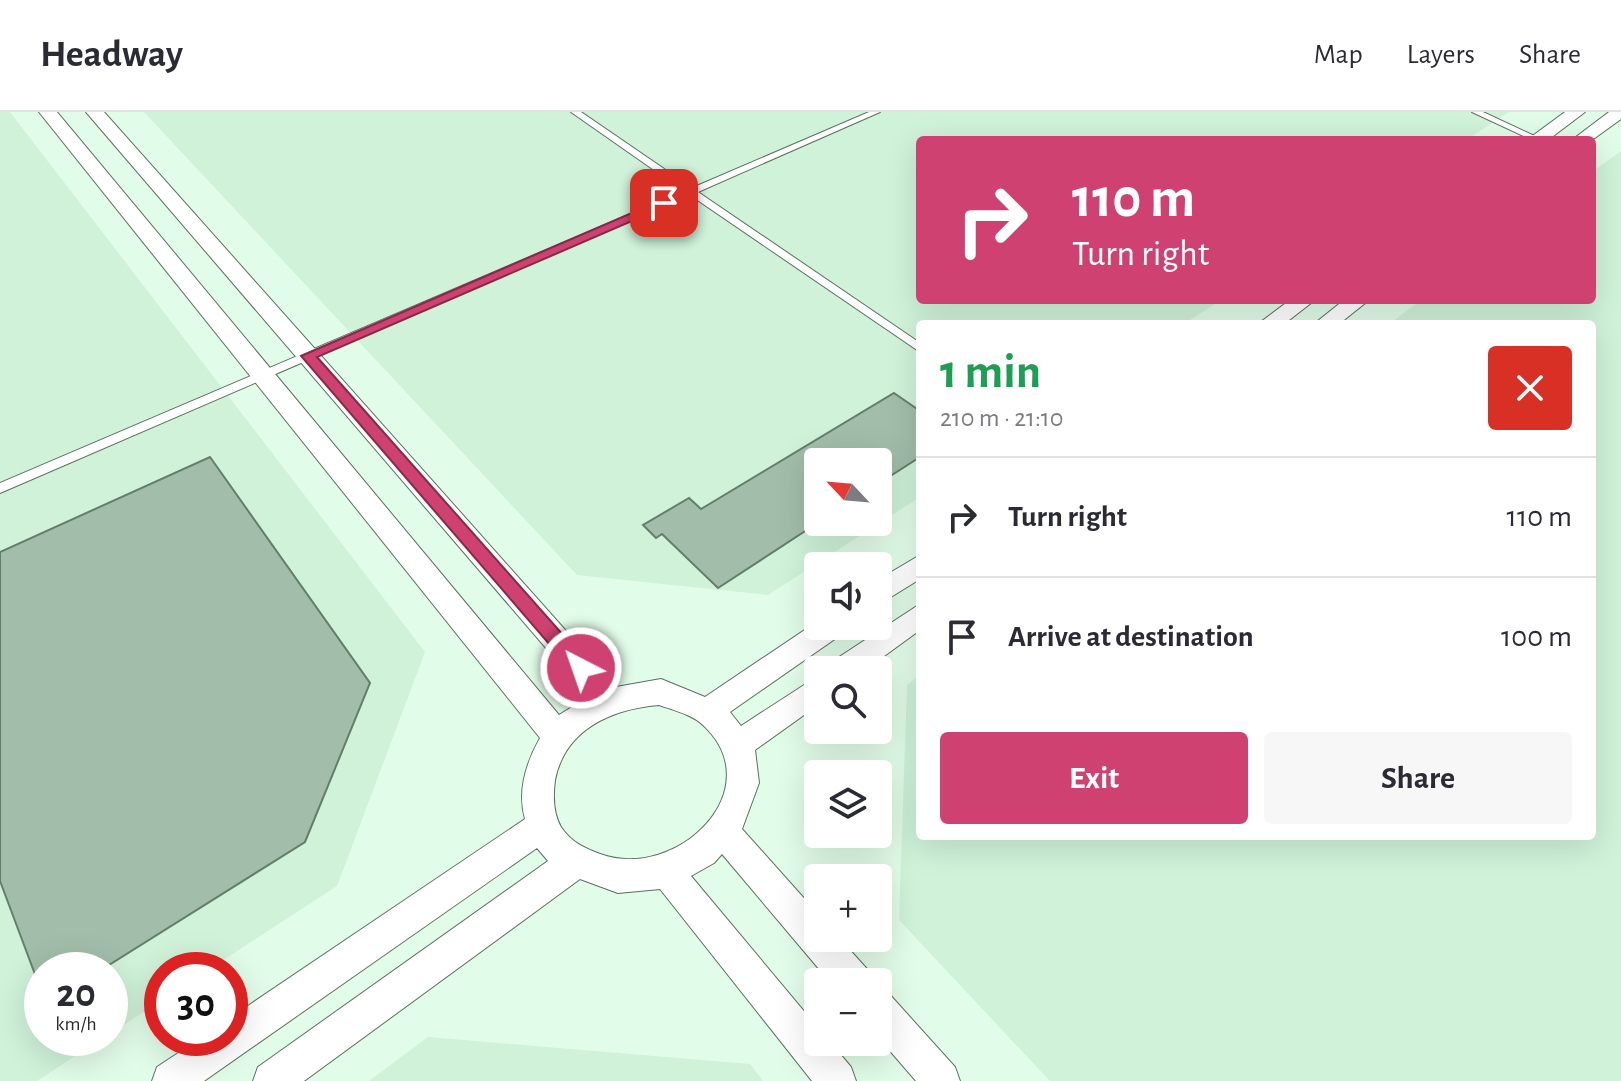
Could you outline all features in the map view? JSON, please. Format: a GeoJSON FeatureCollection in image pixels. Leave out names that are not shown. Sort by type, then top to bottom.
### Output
{"type":"FeatureCollection","features":[{"type":"Feature","properties":{"kind":"street"},"geometry":{"type":"LineString","coordinates":[[48,112],[558,737]]}},
{"type":"Feature","properties":{"kind":"street"},"geometry":{"type":"LineString","coordinates":[[95,112],[609,700]]}},
{"type":"Feature","properties":{"kind":"street"},"geometry":{"type":"LineString","coordinates":[[1540,136],[1576,112]]}},
{"type":"Feature","properties":{"kind":"street"},"geometry":{"type":"LineString","coordinates":[[1587,136],[1620,112]]}},
{"type":"Feature","properties":{"kind":"street"},"geometry":{"type":"LineString","coordinates":[[1275,320],[1298,304]]}},
{"type":"Feature","properties":{"kind":"street"},"geometry":{"type":"LineString","coordinates":[[1330,320],[1352,304]]}},
{"type":"Feature","properties":{"kind":"street"},"geometry":{"type":"LineString","coordinates":[[892,584],[916,568]]}},
{"type":"Feature","properties":{"kind":"street"},"geometry":{"type":"LineString","coordinates":[[863,656],[916,618]]}},
{"type":"Feature","properties":{"kind":"street"},"geometry":{"type":"LineString","coordinates":[[710,710],[812,640]]}},
{"type":"Feature","properties":{"kind":"street"},"geometry":{"type":"LineString","coordinates":[[661,692],[690,698],[710,710],[733,733],[744,759],[744,787],[735,817],[715,843],[687,863],[666,871],[619,877],[575,862],[560,852],[542,826],[536,800],[540,771],[558,737],[573,720],[609,700],[630,694],[661,692]]}},
{"type":"Feature","properties":{"kind":"street"},"geometry":{"type":"LineString","coordinates":[[738,745],[804,698]]}},
{"type":"Feature","properties":{"kind":"street"},"geometry":{"type":"LineString","coordinates":[[171,1081],[542,826]]}},
{"type":"Feature","properties":{"kind":"street"},"geometry":{"type":"LineString","coordinates":[[724,832],[842,968]]}},
{"type":"Feature","properties":{"kind":"street"},"geometry":{"type":"LineString","coordinates":[[272,1081],[575,862]]}},
{"type":"Feature","properties":{"kind":"street"},"geometry":{"type":"LineString","coordinates":[[666,871],[837,1081]]}},
{"type":"Feature","properties":{"kind":"street"},"geometry":{"type":"LineString","coordinates":[[892,1025],[941,1081]]}},
{"type":"Feature","properties":{"kind":"lane"},"geometry":{"type":"LineString","coordinates":[[575,112],[916,345]]}},
{"type":"Feature","properties":{"kind":"lane"},"geometry":{"type":"LineString","coordinates":[[0,488],[876,112]]}},
{"type":"Feature","properties":{"kind":"lane"},"geometry":{"type":"LineString","coordinates":[[1476,112],[1529,136]]}},
{"type":"Feature","properties":{"kind":"shaded area"},"geometry":{"type":"Polygon","coordinates":[[[0,112],[10,112],[425,652],[337,886],[236,952],[144,952],[144,1012],[128,1022],[128,952],[24,952],[24,1056],[75,1056],[37,1081],[0,1081],[0,112]]]}},
{"type":"Feature","properties":{"kind":"shaded area"},"geometry":{"type":"Polygon","coordinates":[[[144,112],[1509,112],[1472,136],[916,136],[916,304],[1215,304],[1190,320],[916,320],[916,500],[892,515],[892,448],[804,448],[804,536],[860,536],[835,552],[804,552],[804,572],[768,595],[577,575],[144,112]]]}},
{"type":"Feature","properties":{"kind":"shaded area"},"geometry":{"type":"Polygon","coordinates":[[[1621,151],[1621,1081],[1050,1081],[899,920],[907,685],[916,678],[916,840],[1596,840],[1596,320],[1394,320],[1416,304],[1596,304],[1596,169],[1621,151]]]}},
{"type":"Feature","properties":{"kind":"shaded area"},"geometry":{"type":"Polygon","coordinates":[[[428,1037],[750,1064],[763,1081],[369,1081],[428,1037]]]}},
{"type":"Feature","properties":{"kind":"building"},"geometry":{"type":"Polygon","coordinates":[[[894,393],[916,408],[916,460],[892,475],[892,448],[804,448],[804,532],[718,588],[662,534],[656,538],[643,525],[689,498],[701,509],[894,393]]]}},
{"type":"Feature","properties":{"kind":"building"},"geometry":{"type":"Polygon","coordinates":[[[210,457],[370,683],[305,842],[128,953],[27,952],[0,881],[0,552],[210,457]]]}},
{"type":"Feature","properties":{"kind":"route"},"geometry":{"type":"LineString","coordinates":[[581,668],[308,356],[664,203]]}}]}
